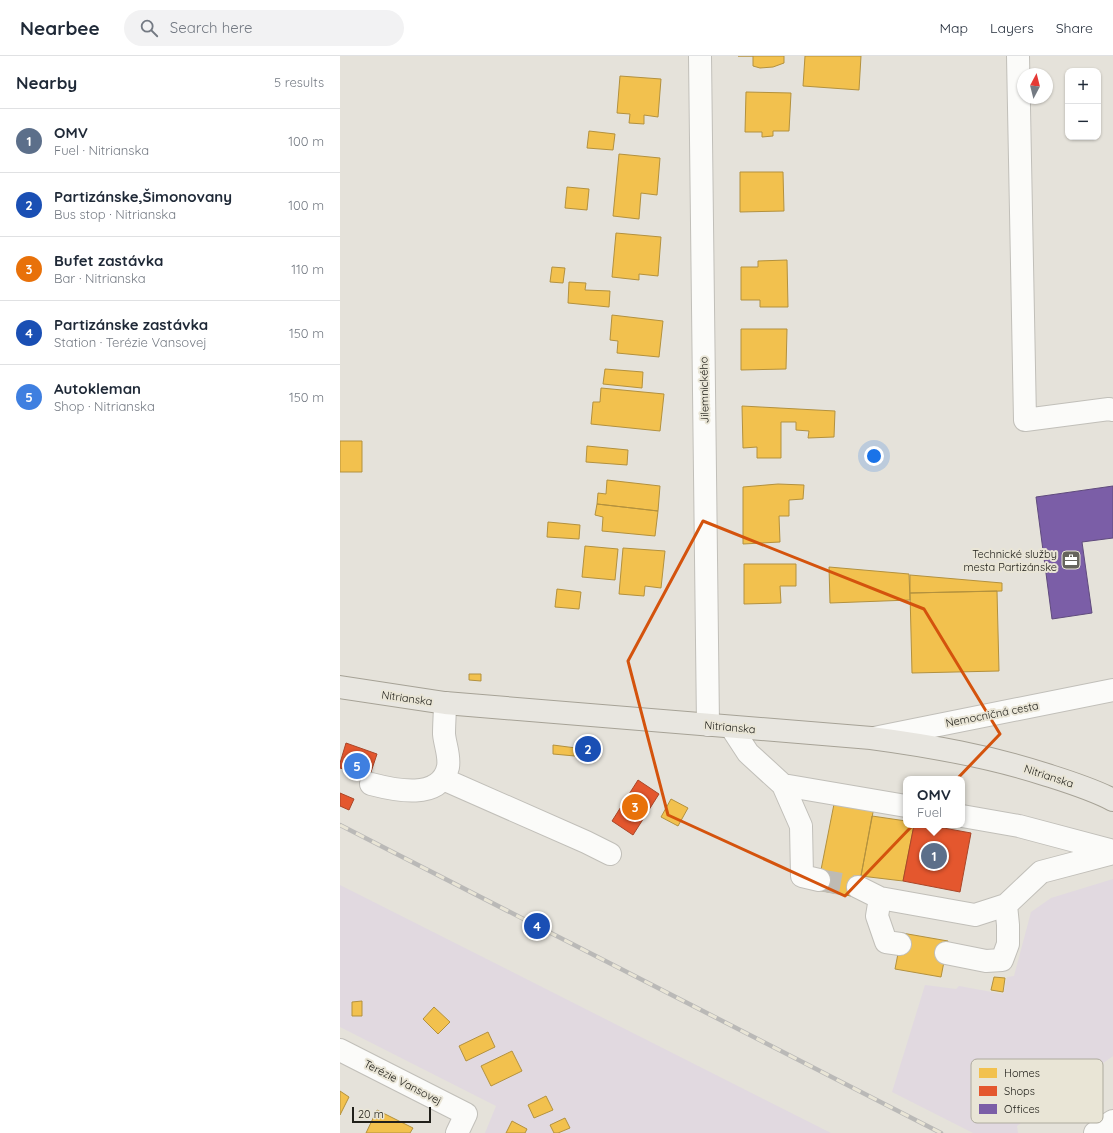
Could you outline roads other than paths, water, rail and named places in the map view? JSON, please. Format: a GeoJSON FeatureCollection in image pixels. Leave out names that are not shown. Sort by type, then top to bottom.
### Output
{"type":"FeatureCollection","features":[{"type":"Feature","properties":{"kind":"main road","name":"Nitrianska"},"geometry":{"type":"LineString","coordinates":[[340,687],[446,703],[871,738],[928,746],[1010,763],[1061,779],[1113,800]]}},
{"type":"Feature","properties":{"kind":"street","name":"Jilemnického"},"geometry":{"type":"LineString","coordinates":[[700,56],[708,725]]}},
{"type":"Feature","properties":{"kind":"street"},"geometry":{"type":"LineString","coordinates":[[1018,56],[1024,420],[1109,409],[1113,410]]}},
{"type":"Feature","properties":{"kind":"street","name":"Nemocničná cesta"},"geometry":{"type":"LineString","coordinates":[[871,738],[1113,690]]}},
{"type":"Feature","properties":{"kind":"street"},"geometry":{"type":"LineString","coordinates":[[370,784],[397,790],[420,791],[443,779],[448,768],[448,757],[444,734],[446,703]]}},
{"type":"Feature","properties":{"kind":"street"},"geometry":{"type":"LineString","coordinates":[[730,727],[748,753],[783,785],[801,826],[802,876],[819,880]]}},
{"type":"Feature","properties":{"kind":"street"},"geometry":{"type":"LineString","coordinates":[[443,779],[610,854]]}},
{"type":"Feature","properties":{"kind":"street"},"geometry":{"type":"LineString","coordinates":[[783,785],[903,805]]}},
{"type":"Feature","properties":{"kind":"street"},"geometry":{"type":"LineString","coordinates":[[965,817],[1019,826],[1113,852]]}},
{"type":"Feature","properties":{"kind":"street"},"geometry":{"type":"LineString","coordinates":[[858,887],[880,898],[975,915],[1006,905],[1041,872],[1113,852]]}},
{"type":"Feature","properties":{"kind":"street"},"geometry":{"type":"LineString","coordinates":[[880,898],[877,916],[886,942],[900,944]]}},
{"type":"Feature","properties":{"kind":"street"},"geometry":{"type":"LineString","coordinates":[[946,953],[986,961],[1002,960],[1008,944],[1006,905]]}},
{"type":"Feature","properties":{"kind":"street","name":"Terézie Vansovej"},"geometry":{"type":"LineString","coordinates":[[340,1050],[462,1124]]}},
{"type":"Feature","properties":{"kind":"street"},"geometry":{"type":"LineString","coordinates":[[1095,1133],[1113,1121]]}},
{"type":"Feature","properties":{"kind":"tunnel"},"geometry":{"type":"LineString","coordinates":[[819,880],[858,887]]}},
{"type":"Feature","properties":{"kind":"railway"},"geometry":{"type":"LineString","coordinates":[[340,825],[941,1133]]}},
{"type":"Feature","properties":{"kind":"place","name":"Technické služby mesta Partizánske"},"geometry":{"type":"Point","coordinates":[1071,560]}},
{"type":"Feature","properties":{"kind":"place","name":"Partizánske,Šimonovany"},"geometry":{"type":"Point","coordinates":[588,749]}},
{"type":"Feature","properties":{"kind":"place","name":"Autokleman"},"geometry":{"type":"Point","coordinates":[357,766]}},
{"type":"Feature","properties":{"kind":"place","name":"Bufet zastávka"},"geometry":{"type":"Point","coordinates":[635,807]}},
{"type":"Feature","properties":{"kind":"place","name":"OMV"},"geometry":{"type":"Point","coordinates":[934,856]}},
{"type":"Feature","properties":{"kind":"place","name":"Partizánske zastávka"},"geometry":{"type":"Point","coordinates":[537,926]}}]}
